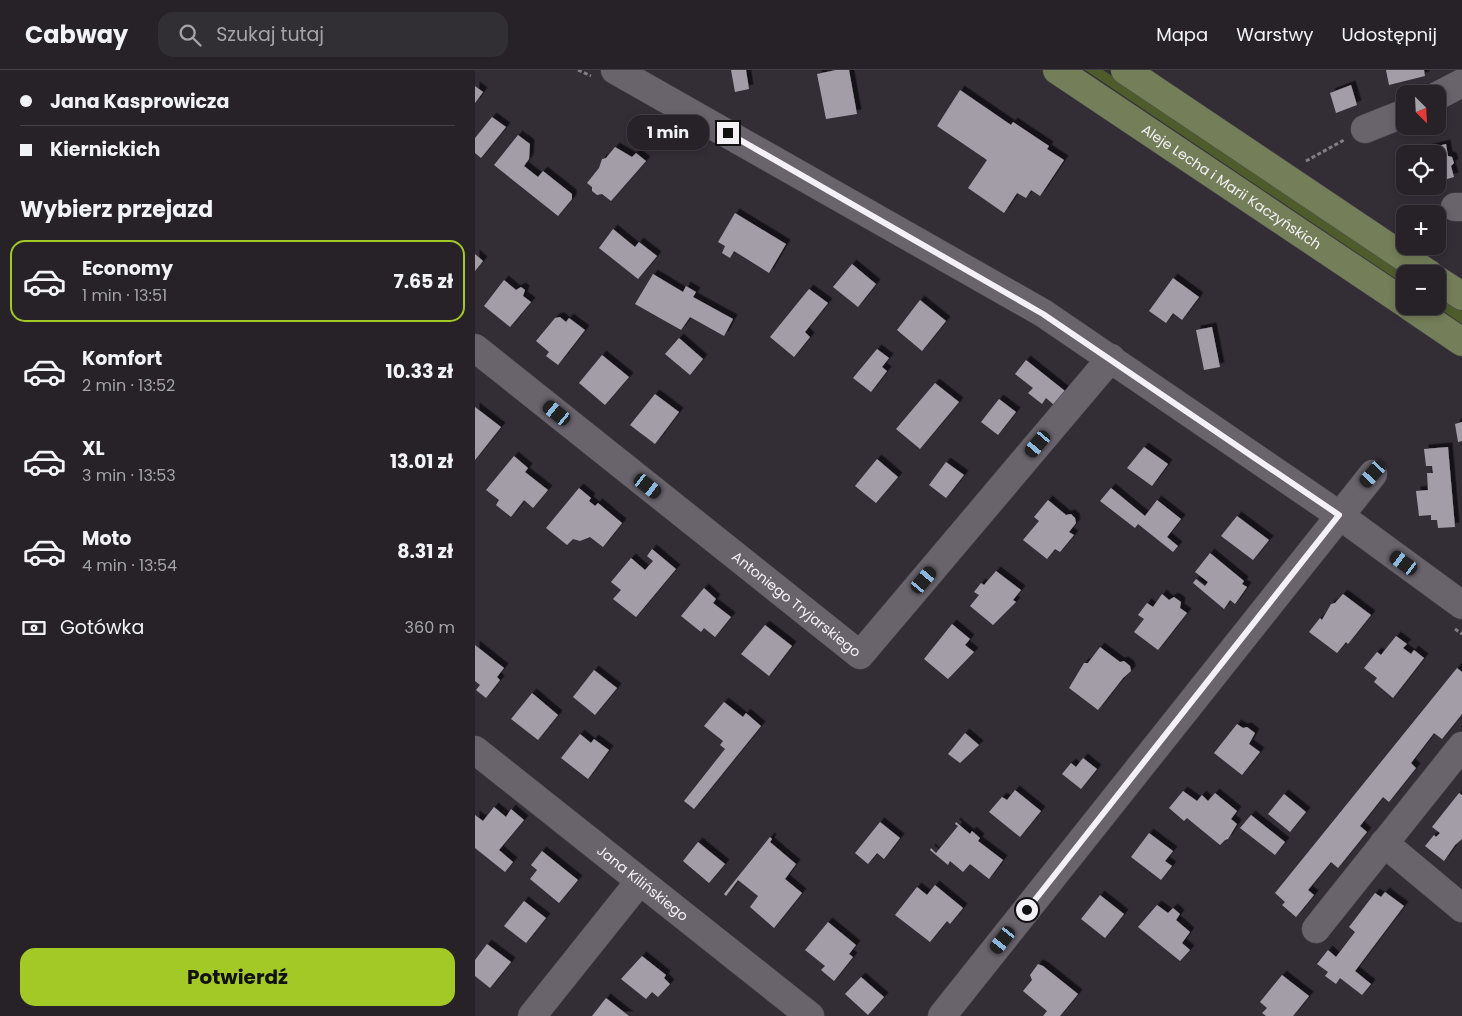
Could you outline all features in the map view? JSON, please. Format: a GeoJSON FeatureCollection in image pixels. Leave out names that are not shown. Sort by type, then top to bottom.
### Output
{"type":"FeatureCollection","features":[{"type":"Feature","properties":{"kind":"main road","name":"Aleje Lecha i Marii Kaczyńskich"},"geometry":{"type":"LineString","coordinates":[[1057,70],[1396,297]]}},
{"type":"Feature","properties":{"kind":"main road"},"geometry":{"type":"LineString","coordinates":[[1125,70],[1416,265]]}},
{"type":"Feature","properties":{"kind":"main road"},"geometry":{"type":"LineString","coordinates":[[1446,286],[1462,296]]}},
{"type":"Feature","properties":{"kind":"main road"},"geometry":{"type":"LineString","coordinates":[[1422,315],[1462,342]]}},
{"type":"Feature","properties":{"kind":"street"},"geometry":{"type":"LineString","coordinates":[[605,74],[1043,314],[1111,358],[1339,515],[1458,617]]}},
{"type":"Feature","properties":{"kind":"street"},"geometry":{"type":"LineString","coordinates":[[1446,91],[1462,83]]}},
{"type":"Feature","properties":{"kind":"street"},"geometry":{"type":"LineString","coordinates":[[1365,129],[1396,117]]}},
{"type":"Feature","properties":{"kind":"street","name":"Antoniego Tryjarskiego"},"geometry":{"type":"LineString","coordinates":[[475,348],[860,655],[1111,358]]}},
{"type":"Feature","properties":{"kind":"street"},"geometry":{"type":"LineString","coordinates":[[942,1016],[1373,474]]}},
{"type":"Feature","properties":{"kind":"street"},"geometry":{"type":"LineString","coordinates":[[1316,929],[1462,746]]}},
{"type":"Feature","properties":{"kind":"street","name":"Jana Kilińskiego"},"geometry":{"type":"LineString","coordinates":[[475,750],[810,1016]]}},
{"type":"Feature","properties":{"kind":"street"},"geometry":{"type":"LineString","coordinates":[[1384,843],[1462,908]]}},
{"type":"Feature","properties":{"kind":"street"},"geometry":{"type":"LineString","coordinates":[[532,1016],[639,882]]}},
{"type":"Feature","properties":{"kind":"path"},"geometry":{"type":"LineString","coordinates":[[578,70],[605,74]]}},
{"type":"Feature","properties":{"kind":"path"},"geometry":{"type":"LineString","coordinates":[[1305,161],[1365,129]]}},
{"type":"Feature","properties":{"kind":"path"},"geometry":{"type":"LineString","coordinates":[[1458,617],[1462,634]]}},
{"type":"Feature","properties":{"kind":"green space"},"geometry":{"type":"Polygon","coordinates":[[[1085,70],[1103,70],[1396,268],[1396,279],[1085,70]]]}},
{"type":"Feature","properties":{"kind":"green space"},"geometry":{"type":"Polygon","coordinates":[[[1446,300],[1462,311],[1462,324],[1446,313],[1446,300]]]}},
{"type":"Feature","properties":{"kind":"building"},"geometry":{"type":"Polygon","coordinates":[[[731,70],[746,70],[749,89],[735,92],[731,70]]]}},
{"type":"Feature","properties":{"kind":"building"},"geometry":{"type":"Polygon","coordinates":[[[836,70],[849,70],[857,114],[826,119],[817,74],[836,70]]]}},
{"type":"Feature","properties":{"kind":"building"},"geometry":{"type":"Polygon","coordinates":[[[1386,70],[1424,70],[1425,76],[1389,85],[1386,70]]]}},
{"type":"Feature","properties":{"kind":"building"},"geometry":{"type":"Polygon","coordinates":[[[1351,85],[1357,105],[1336,113],[1330,93],[1351,85]]]}},
{"type":"Feature","properties":{"kind":"building"},"geometry":{"type":"Polygon","coordinates":[[[475,86],[483,92],[475,103],[475,86]]]}},
{"type":"Feature","properties":{"kind":"building"},"geometry":{"type":"Polygon","coordinates":[[[960,90],[1011,125],[1013,122],[1049,146],[1047,149],[1064,160],[1040,196],[1031,190],[1026,198],[1017,193],[1004,213],[968,188],[987,160],[937,126],[960,90]]]}},
{"type":"Feature","properties":{"kind":"building"},"geometry":{"type":"Polygon","coordinates":[[[492,117],[506,127],[481,158],[475,153],[475,138],[492,117]]]}},
{"type":"Feature","properties":{"kind":"building"},"geometry":{"type":"Polygon","coordinates":[[[518,135],[530,144],[529,159],[524,166],[538,177],[543,171],[572,194],[572,199],[558,216],[494,165],[518,135]]]}},
{"type":"Feature","properties":{"kind":"building"},"geometry":{"type":"Polygon","coordinates":[[[1446,144],[1448,156],[1452,157],[1454,163],[1451,166],[1454,177],[1446,179],[1446,145],[1442,145],[1446,144]]]}},
{"type":"Feature","properties":{"kind":"building"},"geometry":{"type":"Polygon","coordinates":[[[615,147],[632,157],[636,153],[646,161],[611,201],[602,194],[597,195],[587,183],[599,168],[602,159],[606,158],[615,147]]]}},
{"type":"Feature","properties":{"kind":"building"},"geometry":{"type":"Polygon","coordinates":[[[735,213],[786,244],[769,273],[734,251],[730,258],[722,253],[725,246],[718,242],[735,213]]]}},
{"type":"Feature","properties":{"kind":"building"},"geometry":{"type":"Polygon","coordinates":[[[613,229],[635,247],[639,242],[657,256],[638,279],[599,248],[613,229]]]}},
{"type":"Feature","properties":{"kind":"building"},"geometry":{"type":"Polygon","coordinates":[[[475,254],[483,261],[475,271],[475,254]]]}},
{"type":"Feature","properties":{"kind":"building"},"geometry":{"type":"Polygon","coordinates":[[[852,264],[876,284],[858,307],[833,287],[852,264]]]}},
{"type":"Feature","properties":{"kind":"building"},"geometry":{"type":"Polygon","coordinates":[[[653,274],[683,292],[686,286],[696,292],[693,297],[733,319],[724,336],[690,317],[681,330],[635,304],[653,274]]]}},
{"type":"Feature","properties":{"kind":"building"},"geometry":{"type":"Polygon","coordinates":[[[1173,278],[1199,297],[1182,320],[1173,313],[1166,323],[1149,311],[1173,278]]]}},
{"type":"Feature","properties":{"kind":"building"},"geometry":{"type":"Polygon","coordinates":[[[504,280],[516,290],[521,287],[525,290],[523,296],[531,302],[510,327],[484,306],[504,280]]]}},
{"type":"Feature","properties":{"kind":"building"},"geometry":{"type":"Polygon","coordinates":[[[809,289],[828,303],[805,332],[810,337],[794,357],[770,337],[809,289]]]}},
{"type":"Feature","properties":{"kind":"building"},"geometry":{"type":"Polygon","coordinates":[[[920,300],[946,321],[922,351],[897,330],[920,300]]]}},
{"type":"Feature","properties":{"kind":"building"},"geometry":{"type":"Polygon","coordinates":[[[560,317],[566,322],[569,318],[585,330],[558,365],[546,356],[549,352],[536,341],[555,318],[560,317]]]}},
{"type":"Feature","properties":{"kind":"building"},"geometry":{"type":"Polygon","coordinates":[[[1212,327],[1220,367],[1204,370],[1196,330],[1212,327]]]}},
{"type":"Feature","properties":{"kind":"building"},"geometry":{"type":"Polygon","coordinates":[[[679,338],[703,359],[690,375],[665,354],[679,338]]]}},
{"type":"Feature","properties":{"kind":"building"},"geometry":{"type":"Polygon","coordinates":[[[877,349],[889,358],[882,367],[887,371],[871,392],[853,378],[877,349]]]}},
{"type":"Feature","properties":{"kind":"building"},"geometry":{"type":"Polygon","coordinates":[[[602,355],[629,377],[605,405],[579,383],[602,355]]]}},
{"type":"Feature","properties":{"kind":"building"},"geometry":{"type":"Polygon","coordinates":[[[1026,360],[1065,391],[1054,405],[1046,398],[1042,404],[1028,393],[1033,388],[1015,374],[1026,360]]]}},
{"type":"Feature","properties":{"kind":"building"},"geometry":{"type":"Polygon","coordinates":[[[935,383],[959,402],[920,449],[896,429],[935,383]]]}},
{"type":"Feature","properties":{"kind":"building"},"geometry":{"type":"Polygon","coordinates":[[[655,394],[679,412],[655,444],[630,425],[655,394]]]}},
{"type":"Feature","properties":{"kind":"building"},"geometry":{"type":"Polygon","coordinates":[[[999,399],[1016,412],[998,435],[981,422],[999,399]]]}},
{"type":"Feature","properties":{"kind":"building"},"geometry":{"type":"Polygon","coordinates":[[[475,407],[501,427],[475,460],[475,407]]]}},
{"type":"Feature","properties":{"kind":"building"},"geometry":{"type":"Polygon","coordinates":[[[1462,422],[1462,441],[1458,442],[1455,424],[1462,422]]]}},
{"type":"Feature","properties":{"kind":"building"},"geometry":{"type":"Polygon","coordinates":[[[1144,447],[1168,464],[1152,486],[1127,468],[1144,447]]]}},
{"type":"Feature","properties":{"kind":"building"},"geometry":{"type":"Polygon","coordinates":[[[1448,447],[1455,527],[1438,528],[1437,520],[1431,520],[1431,515],[1419,516],[1416,491],[1428,490],[1427,473],[1433,473],[1432,466],[1426,466],[1424,449],[1448,447]]]}},
{"type":"Feature","properties":{"kind":"building"},"geometry":{"type":"Polygon","coordinates":[[[514,456],[528,468],[525,472],[548,490],[533,508],[524,500],[511,517],[496,505],[499,500],[486,490],[514,456]]]}},
{"type":"Feature","properties":{"kind":"building"},"geometry":{"type":"Polygon","coordinates":[[[877,459],[898,477],[876,503],[855,486],[877,459]]]}},
{"type":"Feature","properties":{"kind":"building"},"geometry":{"type":"Polygon","coordinates":[[[946,462],[964,475],[946,498],[929,485],[946,462]]]}},
{"type":"Feature","properties":{"kind":"building"},"geometry":{"type":"Polygon","coordinates":[[[579,488],[591,498],[589,501],[595,506],[598,503],[622,523],[603,547],[590,537],[580,541],[573,539],[567,545],[546,528],[579,488]]]}},
{"type":"Feature","properties":{"kind":"building"},"geometry":{"type":"Polygon","coordinates":[[[1111,488],[1145,516],[1157,500],[1181,519],[1167,537],[1178,546],[1173,552],[1138,524],[1135,528],[1100,501],[1111,488]]]}},
{"type":"Feature","properties":{"kind":"building"},"geometry":{"type":"Polygon","coordinates":[[[1048,500],[1066,515],[1071,514],[1075,518],[1076,523],[1069,532],[1074,535],[1060,552],[1055,549],[1047,559],[1023,540],[1039,521],[1034,517],[1048,500]]]}},
{"type":"Feature","properties":{"kind":"building"},"geometry":{"type":"Polygon","coordinates":[[[1237,516],[1269,540],[1253,560],[1221,536],[1237,516]]]}},
{"type":"Feature","properties":{"kind":"building"},"geometry":{"type":"Polygon","coordinates":[[[652,549],[676,569],[636,617],[613,599],[621,590],[611,582],[631,558],[645,570],[653,561],[647,556],[652,549]]]}},
{"type":"Feature","properties":{"kind":"building"},"geometry":{"type":"Polygon","coordinates":[[[1210,553],[1244,581],[1242,584],[1247,587],[1235,604],[1230,600],[1224,609],[1193,583],[1196,579],[1205,586],[1208,582],[1195,572],[1210,553]]]}},
{"type":"Feature","properties":{"kind":"building"},"geometry":{"type":"Polygon","coordinates":[[[996,571],[1021,590],[1013,600],[1016,602],[993,625],[970,606],[979,595],[974,592],[981,583],[984,585],[996,571]]]}},
{"type":"Feature","properties":{"kind":"building"},"geometry":{"type":"Polygon","coordinates":[[[704,588],[716,599],[713,603],[731,617],[715,637],[704,628],[701,632],[681,616],[704,588]]]}},
{"type":"Feature","properties":{"kind":"building"},"geometry":{"type":"Polygon","coordinates":[[[1162,594],[1169,600],[1174,597],[1181,602],[1180,608],[1187,613],[1158,650],[1134,632],[1144,619],[1138,615],[1147,603],[1153,607],[1162,594]]]}},
{"type":"Feature","properties":{"kind":"building"},"geometry":{"type":"Polygon","coordinates":[[[1343,594],[1371,615],[1348,644],[1346,642],[1337,653],[1309,632],[1320,618],[1322,620],[1331,604],[1335,603],[1343,594]]]}},
{"type":"Feature","properties":{"kind":"building"},"geometry":{"type":"Polygon","coordinates":[[[952,624],[970,639],[965,645],[974,652],[948,679],[924,659],[952,624]]]}},
{"type":"Feature","properties":{"kind":"building"},"geometry":{"type":"Polygon","coordinates":[[[765,625],[792,646],[769,676],[741,654],[765,625]]]}},
{"type":"Feature","properties":{"kind":"building"},"geometry":{"type":"Polygon","coordinates":[[[1396,636],[1407,644],[1403,648],[1411,654],[1414,650],[1424,658],[1393,698],[1374,682],[1377,678],[1364,668],[1377,652],[1381,655],[1396,636]]]}},
{"type":"Feature","properties":{"kind":"building"},"geometry":{"type":"Polygon","coordinates":[[[475,645],[504,668],[497,677],[500,680],[486,698],[476,690],[480,685],[475,681],[475,645]]]}},
{"type":"Feature","properties":{"kind":"building"},"geometry":{"type":"Polygon","coordinates":[[[1100,647],[1120,662],[1124,661],[1130,666],[1131,671],[1123,678],[1098,710],[1069,688],[1084,663],[1088,663],[1100,647]]]}},
{"type":"Feature","properties":{"kind":"building"},"geometry":{"type":"Polygon","coordinates":[[[1457,668],[1462,672],[1462,714],[1442,739],[1434,733],[1411,763],[1416,768],[1389,802],[1383,797],[1360,826],[1367,832],[1338,868],[1331,862],[1308,890],[1314,895],[1296,917],[1282,905],[1285,902],[1275,893],[1457,668]]]}},
{"type":"Feature","properties":{"kind":"building"},"geometry":{"type":"Polygon","coordinates":[[[594,670],[617,688],[595,715],[573,697],[594,670]]]}},
{"type":"Feature","properties":{"kind":"building"},"geometry":{"type":"Polygon","coordinates":[[[532,693],[558,715],[538,740],[511,719],[532,693]]]}},
{"type":"Feature","properties":{"kind":"building"},"geometry":{"type":"Polygon","coordinates":[[[724,702],[743,717],[746,713],[761,726],[694,809],[684,801],[725,749],[720,745],[723,741],[704,726],[724,702]]]}},
{"type":"Feature","properties":{"kind":"building"},"geometry":{"type":"Polygon","coordinates":[[[1237,724],[1243,728],[1247,727],[1255,733],[1249,744],[1260,752],[1242,775],[1214,753],[1237,724]]]}},
{"type":"Feature","properties":{"kind":"building"},"geometry":{"type":"Polygon","coordinates":[[[965,733],[979,745],[960,763],[948,754],[965,733]]]}},
{"type":"Feature","properties":{"kind":"building"},"geometry":{"type":"Polygon","coordinates":[[[580,734],[591,743],[594,739],[609,750],[588,779],[561,758],[580,734]]]}},
{"type":"Feature","properties":{"kind":"building"},"geometry":{"type":"Polygon","coordinates":[[[1083,758],[1097,769],[1081,789],[1062,774],[1071,763],[1076,767],[1083,758]]]}},
{"type":"Feature","properties":{"kind":"building"},"geometry":{"type":"Polygon","coordinates":[[[1015,790],[1041,811],[1020,837],[989,812],[1002,797],[1007,800],[1015,790]]]}},
{"type":"Feature","properties":{"kind":"building"},"geometry":{"type":"Polygon","coordinates":[[[1183,791],[1197,801],[1202,795],[1208,801],[1215,793],[1237,811],[1231,819],[1237,824],[1228,839],[1220,845],[1187,818],[1184,821],[1169,808],[1183,791]]]}},
{"type":"Feature","properties":{"kind":"building"},"geometry":{"type":"Polygon","coordinates":[[[1459,793],[1462,795],[1462,839],[1455,845],[1444,861],[1425,846],[1434,835],[1436,837],[1440,833],[1432,827],[1459,793]]]}},
{"type":"Feature","properties":{"kind":"building"},"geometry":{"type":"Polygon","coordinates":[[[1284,794],[1306,812],[1290,832],[1268,814],[1284,794]]]}},
{"type":"Feature","properties":{"kind":"building"},"geometry":{"type":"Polygon","coordinates":[[[494,807],[506,817],[511,809],[524,820],[499,850],[513,862],[505,872],[475,848],[475,815],[483,821],[494,807]]]}},
{"type":"Feature","properties":{"kind":"building"},"geometry":{"type":"Polygon","coordinates":[[[1251,815],[1285,842],[1275,855],[1240,828],[1251,815]]]}},
{"type":"Feature","properties":{"kind":"building"},"geometry":{"type":"Polygon","coordinates":[[[880,822],[900,838],[884,859],[877,853],[868,864],[855,853],[880,822]]]}},
{"type":"Feature","properties":{"kind":"building"},"geometry":{"type":"Polygon","coordinates":[[[956,822],[970,834],[972,831],[980,838],[978,841],[1003,860],[989,879],[970,864],[963,872],[950,861],[948,865],[930,850],[931,848],[936,853],[958,826],[955,824],[956,822]]]}},
{"type":"Feature","properties":{"kind":"building"},"geometry":{"type":"Polygon","coordinates":[[[1149,833],[1173,851],[1165,861],[1172,866],[1161,880],[1131,857],[1149,833]]]}},
{"type":"Feature","properties":{"kind":"building"},"geometry":{"type":"Polygon","coordinates":[[[770,837],[772,839],[770,842],[796,864],[785,879],[802,893],[774,928],[750,907],[758,896],[738,880],[726,896],[724,894],[770,837]]]}},
{"type":"Feature","properties":{"kind":"building"},"geometry":{"type":"Polygon","coordinates":[[[698,842],[725,864],[709,883],[683,861],[698,842]]]}},
{"type":"Feature","properties":{"kind":"building"},"geometry":{"type":"Polygon","coordinates":[[[542,851],[578,880],[559,903],[530,879],[537,870],[531,865],[542,851]]]}},
{"type":"Feature","properties":{"kind":"building"},"geometry":{"type":"Polygon","coordinates":[[[935,885],[963,908],[950,924],[947,921],[930,942],[895,915],[917,887],[927,895],[935,885]]]}},
{"type":"Feature","properties":{"kind":"building"},"geometry":{"type":"Polygon","coordinates":[[[1385,892],[1404,906],[1355,971],[1371,984],[1362,995],[1340,978],[1336,984],[1325,976],[1328,972],[1317,964],[1328,950],[1336,957],[1355,932],[1349,927],[1375,893],[1381,897],[1385,892]]]}},
{"type":"Feature","properties":{"kind":"building"},"geometry":{"type":"Polygon","coordinates":[[[1100,895],[1124,914],[1105,938],[1081,919],[1100,895]]]}},
{"type":"Feature","properties":{"kind":"building"},"geometry":{"type":"Polygon","coordinates":[[[524,901],[546,918],[526,943],[504,926],[524,901]]]}},
{"type":"Feature","properties":{"kind":"building"},"geometry":{"type":"Polygon","coordinates":[[[1157,905],[1168,913],[1173,908],[1180,914],[1176,920],[1190,932],[1182,943],[1190,950],[1180,961],[1138,927],[1157,905]]]}},
{"type":"Feature","properties":{"kind":"building"},"geometry":{"type":"Polygon","coordinates":[[[828,922],[856,945],[849,954],[853,957],[834,981],[821,970],[825,966],[805,950],[828,922]]]}},
{"type":"Feature","properties":{"kind":"building"},"geometry":{"type":"Polygon","coordinates":[[[487,944],[511,962],[490,988],[475,976],[475,960],[487,944]]]}},
{"type":"Feature","properties":{"kind":"building"},"geometry":{"type":"Polygon","coordinates":[[[642,956],[666,975],[664,978],[670,984],[658,997],[652,992],[646,999],[621,979],[642,956]]]}},
{"type":"Feature","properties":{"kind":"building"},"geometry":{"type":"Polygon","coordinates":[[[1038,964],[1078,994],[1060,1016],[1043,1016],[1047,1011],[1023,991],[1032,980],[1030,975],[1038,964]]]}},
{"type":"Feature","properties":{"kind":"building"},"geometry":{"type":"Polygon","coordinates":[[[1282,975],[1309,996],[1293,1016],[1266,1016],[1262,1013],[1267,1008],[1260,1002],[1282,975]]]}},
{"type":"Feature","properties":{"kind":"building"},"geometry":{"type":"Polygon","coordinates":[[[861,977],[884,997],[868,1015],[845,994],[861,977]]]}},
{"type":"Feature","properties":{"kind":"building"},"geometry":{"type":"Polygon","coordinates":[[[606,998],[629,1016],[592,1016],[606,998]]]}},
{"type":"Feature","properties":{"kind":"route"},"geometry":{"type":"LineString","coordinates":[[728,133],[1043,314],[1111,358],[1339,515],[1027,910]]}}]}
